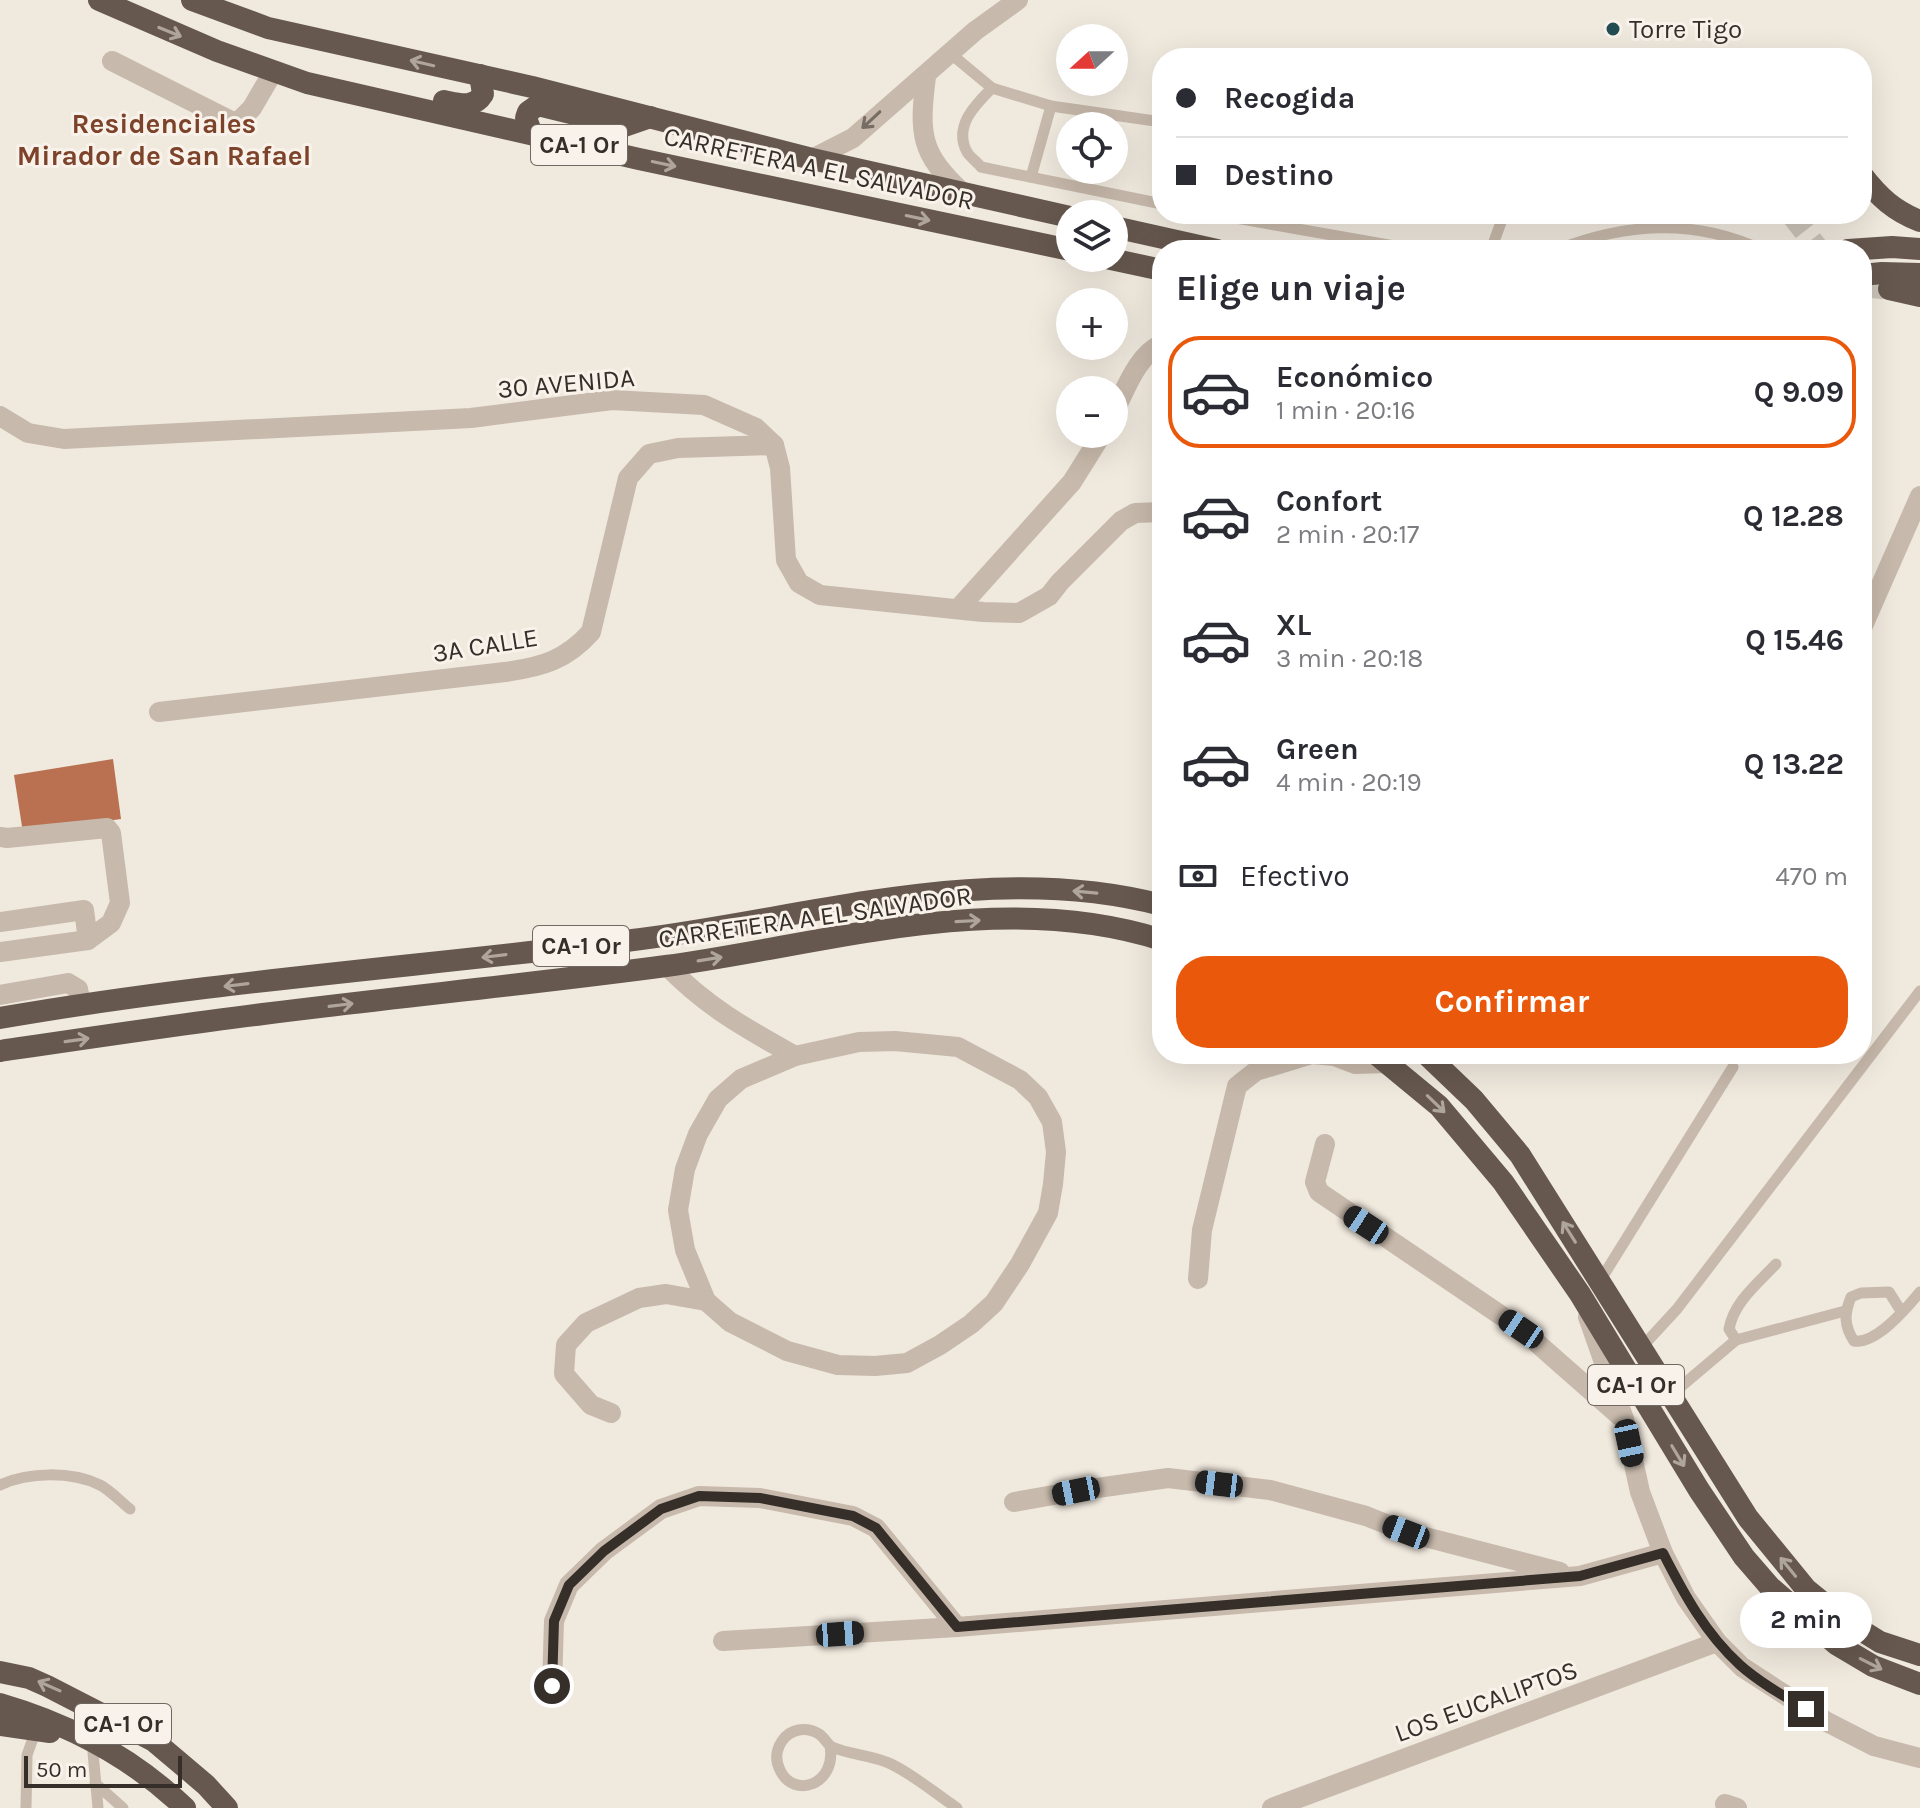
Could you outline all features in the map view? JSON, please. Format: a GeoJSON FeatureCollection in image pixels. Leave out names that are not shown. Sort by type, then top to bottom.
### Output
{"type":"FeatureCollection","features":[{"type":"Feature","properties":{"kind":"highway","name":"CARRETERA A EL SALVADOR"},"geometry":{"type":"LineString","coordinates":[[99,0],[273,72],[332,89],[639,159],[1056,247]]}},
{"type":"Feature","properties":{"kind":"highway","name":"CARRETERA A EL SALVADOR"},"geometry":{"type":"LineString","coordinates":[[192,0],[268,28],[480,75],[812,159],[1056,214]]}},
{"type":"Feature","properties":{"kind":"highway"},"geometry":{"type":"LineString","coordinates":[[332,89],[371,87],[469,105],[477,103],[483,94],[480,75]]}},
{"type":"Feature","properties":{"kind":"highway"},"geometry":{"type":"LineString","coordinates":[[532,134],[526,118],[528,112],[538,105],[624,126],[651,116]]}},
{"type":"Feature","properties":{"kind":"highway"},"geometry":{"type":"LineString","coordinates":[[1872,186],[1901,213],[1920,221]]}},
{"type":"Feature","properties":{"kind":"highway"},"geometry":{"type":"LineString","coordinates":[[1128,230],[1172,240]]}},
{"type":"Feature","properties":{"kind":"highway"},"geometry":{"type":"LineString","coordinates":[[1872,248],[1920,249]]}},
{"type":"Feature","properties":{"kind":"highway"},"geometry":{"type":"LineString","coordinates":[[1128,263],[1152,268]]}},
{"type":"Feature","properties":{"kind":"highway"},"geometry":{"type":"LineString","coordinates":[[1872,274],[1920,274]]}},
{"type":"Feature","properties":{"kind":"highway"},"geometry":{"type":"LineString","coordinates":[[1889,289],[1920,296]]}},
{"type":"Feature","properties":{"kind":"highway","name":"CARRETERA A EL SALVADOR"},"geometry":{"type":"LineString","coordinates":[[0,1018],[81,1004],[653,937],[879,900],[966,891],[1090,892],[1152,903]]}},
{"type":"Feature","properties":{"kind":"highway","name":"CARRETERA A EL SALVADOR"},"geometry":{"type":"LineString","coordinates":[[0,1051],[264,1014],[667,966],[867,932],[969,921],[1057,921],[1111,928],[1152,938]]}},
{"type":"Feature","properties":{"kind":"highway","name":"CA-1 Or"},"geometry":{"type":"LineString","coordinates":[[1389,1064],[1439,1106],[1503,1182],[1580,1294],[1699,1490],[1744,1557],[1770,1587],[1836,1644],[1873,1666],[1920,1684]]}},
{"type":"Feature","properties":{"kind":"highway","name":"CA-1 Or"},"geometry":{"type":"LineString","coordinates":[[1436,1064],[1474,1100],[1520,1155],[1748,1518],[1806,1589],[1843,1619],[1880,1642],[1920,1655]]}},
{"type":"Feature","properties":{"kind":"highway","name":"CA-1 Or"},"geometry":{"type":"LineString","coordinates":[[0,1672],[29,1678],[47,1686],[154,1741],[206,1785],[227,1808]]}},
{"type":"Feature","properties":{"kind":"highway","name":"CA-1 Or"},"geometry":{"type":"LineString","coordinates":[[0,1704],[88,1738],[143,1772],[185,1808]]}},
{"type":"Feature","properties":{"kind":"highway"},"geometry":{"type":"LineString","coordinates":[[0,1725],[88,1738]]}},
{"type":"Feature","properties":{"kind":"street"},"geometry":{"type":"LineString","coordinates":[[812,159],[853,138],[975,31],[1018,0]]}},
{"type":"Feature","properties":{"kind":"street"},"geometry":{"type":"LineString","coordinates":[[112,61],[238,122],[252,108],[273,72]]}},
{"type":"Feature","properties":{"kind":"street"},"geometry":{"type":"LineString","coordinates":[[926,76],[922,115],[928,152],[940,172],[964,194]]}},
{"type":"Feature","properties":{"kind":"street"},"geometry":{"type":"LineString","coordinates":[[1128,386],[1152,350]]}},
{"type":"Feature","properties":{"kind":"street","name":"30 AVENIDA"},"geometry":{"type":"LineString","coordinates":[[0,416],[28,433],[64,439],[471,418],[612,400],[704,405],[756,428],[774,445]]}},
{"type":"Feature","properties":{"kind":"street"},"geometry":{"type":"LineString","coordinates":[[774,445],[780,468],[783,547],[790,570],[799,583],[820,595],[1019,613],[1049,596],[1121,521],[1135,513],[1152,510]]}},
{"type":"Feature","properties":{"kind":"street","name":"3A CALLE"},"geometry":{"type":"LineString","coordinates":[[159,712],[505,672],[558,659],[575,649],[591,632],[628,478],[649,454],[678,448],[774,445]]}},
{"type":"Feature","properties":{"kind":"street"},"geometry":{"type":"LineString","coordinates":[[958,609],[1072,482],[1093,448]]}},
{"type":"Feature","properties":{"kind":"street"},"geometry":{"type":"LineString","coordinates":[[1872,605],[1920,496]]}},
{"type":"Feature","properties":{"kind":"street"},"geometry":{"type":"LineString","coordinates":[[0,837],[107,828],[111,833],[120,903],[111,923],[88,940],[0,952]]}},
{"type":"Feature","properties":{"kind":"street"},"geometry":{"type":"LineString","coordinates":[[0,922],[84,910],[88,940]]}},
{"type":"Feature","properties":{"kind":"street"},"geometry":{"type":"LineString","coordinates":[[667,966],[694,994],[795,1056]]}},
{"type":"Feature","properties":{"kind":"street"},"geometry":{"type":"LineString","coordinates":[[0,995],[68,983],[78,989],[81,1004]]}},
{"type":"Feature","properties":{"kind":"street"},"geometry":{"type":"LineString","coordinates":[[895,1041],[958,1047],[1020,1080],[1038,1097],[1052,1122],[1056,1152],[1048,1213],[1020,1264],[994,1303],[971,1324],[907,1363],[838,1365],[787,1351],[730,1322],[706,1301],[685,1250],[678,1210],[685,1169],[698,1134],[718,1099],[741,1079],[795,1056],[859,1042],[895,1041]]}},
{"type":"Feature","properties":{"kind":"street"},"geometry":{"type":"LineString","coordinates":[[1198,1279],[1202,1230],[1237,1086],[1256,1071],[1279,1064]]}},
{"type":"Feature","properties":{"kind":"street"},"geometry":{"type":"LineString","coordinates":[[1325,1144],[1315,1182],[1319,1192],[1521,1329],[1624,1419]]}},
{"type":"Feature","properties":{"kind":"street"},"geometry":{"type":"LineString","coordinates":[[611,1413],[591,1405],[564,1374],[566,1345],[586,1323],[639,1298],[666,1294],[706,1301]]}},
{"type":"Feature","properties":{"kind":"street"},"geometry":{"type":"LineString","coordinates":[[1580,1294],[1624,1419],[1640,1492],[1663,1553],[1686,1598],[1717,1642],[1742,1667],[1827,1722],[1874,1746],[1920,1758]]}},
{"type":"Feature","properties":{"kind":"street"},"geometry":{"type":"LineString","coordinates":[[1014,1502],[1168,1478],[1270,1490],[1366,1516],[1406,1532],[1580,1576]]}},
{"type":"Feature","properties":{"kind":"street"},"geometry":{"type":"LineString","coordinates":[[552,1686],[554,1621],[569,1585],[604,1551],[661,1509],[699,1496],[760,1498],[853,1516],[876,1528],[957,1627]]}},
{"type":"Feature","properties":{"kind":"street"},"geometry":{"type":"LineString","coordinates":[[723,1641],[957,1627],[1580,1576],[1663,1553]]}},
{"type":"Feature","properties":{"kind":"street","name":"LOS EUCALIPTOS"},"geometry":{"type":"LineString","coordinates":[[1272,1808],[1717,1642]]}},
{"type":"Feature","properties":{"kind":"lane"},"geometry":{"type":"LineString","coordinates":[[951,54],[992,88],[1051,106],[1152,121]]}},
{"type":"Feature","properties":{"kind":"lane"},"geometry":{"type":"LineString","coordinates":[[992,88],[970,110],[963,132],[966,152],[981,167],[1152,202]]}},
{"type":"Feature","properties":{"kind":"lane"},"geometry":{"type":"LineString","coordinates":[[1031,177],[1051,106]]}},
{"type":"Feature","properties":{"kind":"lane"},"geometry":{"type":"LineString","coordinates":[[1270,224],[1360,240]]}},
{"type":"Feature","properties":{"kind":"lane"},"geometry":{"type":"LineString","coordinates":[[1581,240],[1628,229],[1668,227],[1708,232],[1732,240]]}},
{"type":"Feature","properties":{"kind":"lane"},"geometry":{"type":"LineString","coordinates":[[1872,1054],[1920,991]]}},
{"type":"Feature","properties":{"kind":"lane"},"geometry":{"type":"LineString","coordinates":[[1641,1348],[1677,1309],[1864,1064]]}},
{"type":"Feature","properties":{"kind":"lane"},"geometry":{"type":"LineString","coordinates":[[1600,1281],[1733,1067]]}},
{"type":"Feature","properties":{"kind":"lane"},"geometry":{"type":"LineString","coordinates":[[1736,1340],[1729,1329],[1732,1315],[1776,1264]]}},
{"type":"Feature","properties":{"kind":"lane"},"geometry":{"type":"LineString","coordinates":[[1901,1311],[1889,1292],[1861,1293],[1851,1297],[1845,1311],[1847,1331],[1854,1341],[1874,1338],[1901,1311],[1920,1292]]}},
{"type":"Feature","properties":{"kind":"lane"},"geometry":{"type":"LineString","coordinates":[[1671,1395],[1736,1340],[1845,1311]]}},
{"type":"Feature","properties":{"kind":"lane"},"geometry":{"type":"LineString","coordinates":[[0,1485],[58,1474],[101,1485],[130,1509]]}},
{"type":"Feature","properties":{"kind":"lane"},"geometry":{"type":"LineString","coordinates":[[830,1746],[832,1759],[828,1772],[818,1782],[806,1785],[792,1783],[781,1775],[776,1762],[777,1749],[784,1737],[796,1730],[809,1729],[821,1735],[830,1746],[891,1763],[957,1808]]}},
{"type":"Feature","properties":{"kind":"lane"},"geometry":{"type":"LineString","coordinates":[[26,1808],[27,1755],[36,1730]]}},
{"type":"Feature","properties":{"kind":"lane"},"geometry":{"type":"LineString","coordinates":[[88,1738],[98,1808]]}},
{"type":"Feature","properties":{"kind":"lane"},"geometry":{"type":"LineString","coordinates":[[95,1783],[123,1808]]}},
{"type":"Feature","properties":{"kind":"building"},"geometry":{"type":"Polygon","coordinates":[[[113,759],[121,819],[23,833],[14,775],[113,759]]]}},
{"type":"Feature","properties":{"kind":"tunnel"},"geometry":{"type":"LineString","coordinates":[[1799,224],[1811,240]]}},
{"type":"Feature","properties":{"kind":"tunnel"},"geometry":{"type":"LineString","coordinates":[[1872,287],[1889,289]]}},
{"type":"Feature","properties":{"kind":"place","name":"Torre Tigo"},"geometry":{"type":"Point","coordinates":[1613,29]}},
{"type":"Feature","properties":{"kind":"district","name":"Residenciales Mirador de San Rafael"},"geometry":{"type":"Point","coordinates":[164,139]}},
{"type":"Feature","properties":{"kind":"route"},"geometry":{"type":"LineString","coordinates":[[552,1686],[554,1621],[569,1585],[604,1551],[661,1509],[699,1496],[760,1498],[853,1516],[876,1528],[957,1627],[1580,1576],[1663,1553],[1686,1598],[1717,1642],[1742,1667],[1806,1709]]}}]}
